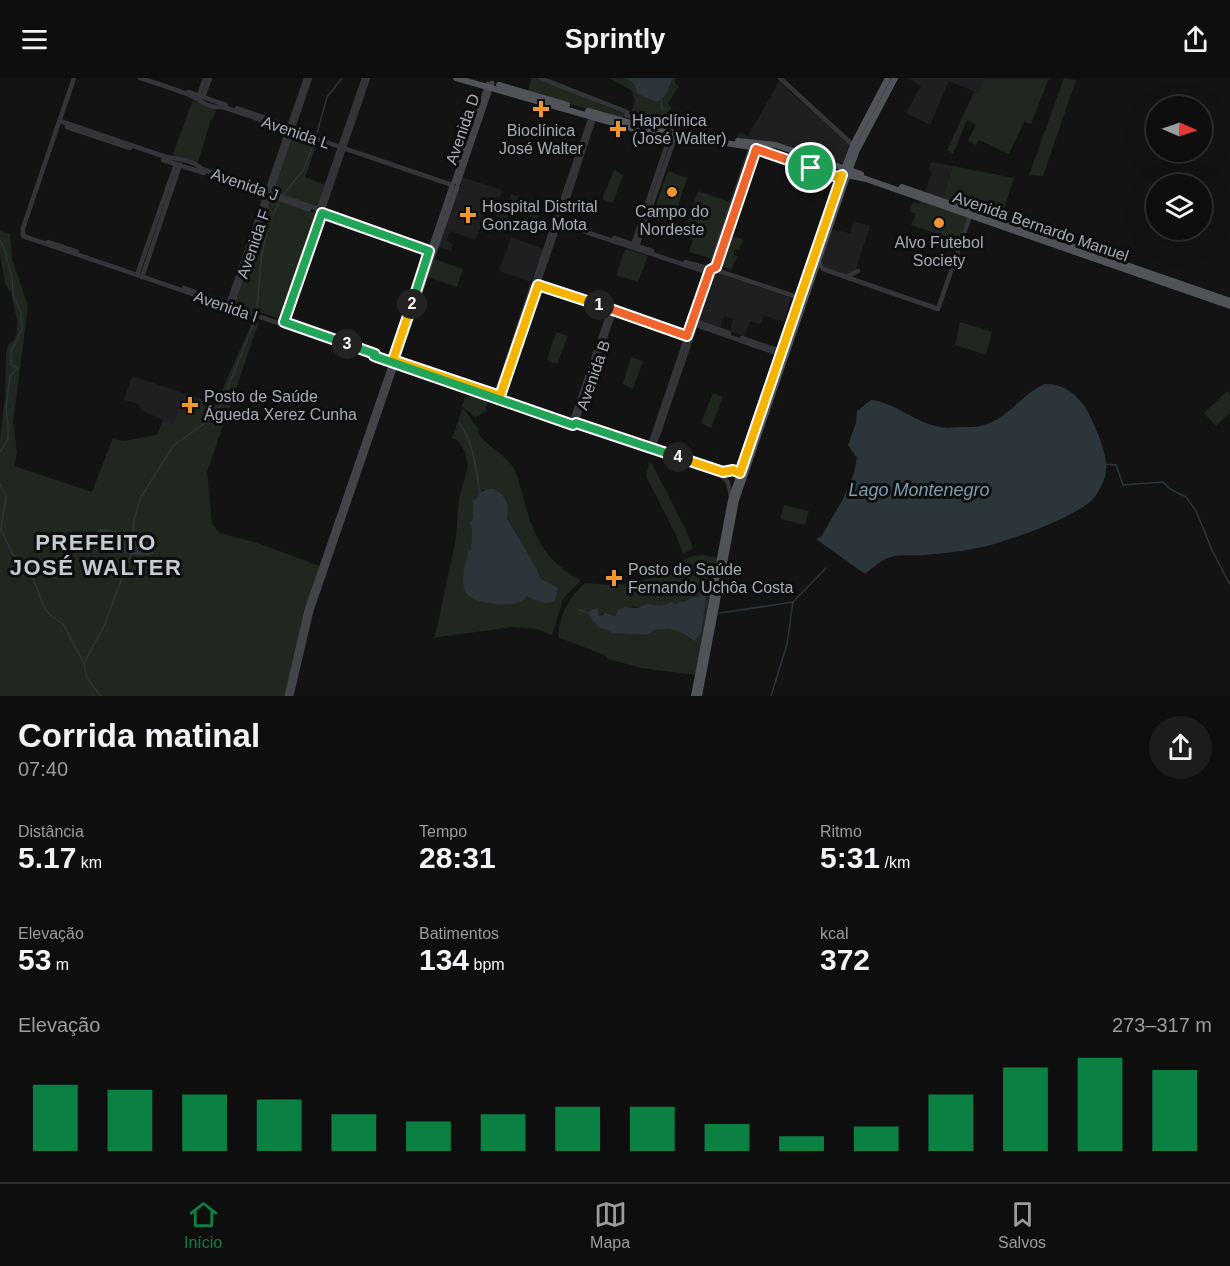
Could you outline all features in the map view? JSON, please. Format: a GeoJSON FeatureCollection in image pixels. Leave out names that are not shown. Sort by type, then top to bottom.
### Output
{"type":"FeatureCollection","features":[{"type":"Feature","properties":{"kind":"main road"},"geometry":{"type":"LineString","coordinates":[[456,78],[490,83]]}},
{"type":"Feature","properties":{"kind":"main road"},"geometry":{"type":"LineString","coordinates":[[473,78],[593,114],[649,128],[671,139],[713,141],[753,148],[837,177],[845,172],[888,78]]}},
{"type":"Feature","properties":{"kind":"main road"},"geometry":{"type":"LineString","coordinates":[[871,118],[895,78]]}},
{"type":"Feature","properties":{"kind":"main road","name":"Avenida D"},"geometry":{"type":"LineString","coordinates":[[289,696],[311,611],[490,83]]}},
{"type":"Feature","properties":{"kind":"main road"},"geometry":{"type":"LineString","coordinates":[[760,420],[853,145],[865,130]]}},
{"type":"Feature","properties":{"kind":"main road"},"geometry":{"type":"LineString","coordinates":[[659,133],[776,145],[845,172]]}},
{"type":"Feature","properties":{"kind":"main road","name":"Avenida Bernardo Manuel"},"geometry":{"type":"LineString","coordinates":[[845,172],[1230,301]]}},
{"type":"Feature","properties":{"kind":"main road"},"geometry":{"type":"LineString","coordinates":[[699,696],[731,500],[742,474],[800,297],[815,259]]}},
{"type":"Feature","properties":{"kind":"main road","name":"Avenida Bernardo Manuel"},"geometry":{"type":"LineString","coordinates":[[1189,289],[1230,306]]}},
{"type":"Feature","properties":{"kind":"main road"},"geometry":{"type":"LineString","coordinates":[[694,696],[703,663],[742,474]]}},
{"type":"Feature","properties":{"kind":"street"},"geometry":{"type":"LineString","coordinates":[[60,123],[76,78]]}},
{"type":"Feature","properties":{"kind":"street","name":"Avenida L"},"geometry":{"type":"LineString","coordinates":[[140,78],[189,95],[215,108],[223,107],[242,112]]}},
{"type":"Feature","properties":{"kind":"street","name":"Avenida L"},"geometry":{"type":"LineString","coordinates":[[149,78],[454,184]]}},
{"type":"Feature","properties":{"kind":"street"},"geometry":{"type":"LineString","coordinates":[[201,96],[208,78]]}},
{"type":"Feature","properties":{"kind":"street","name":"Avenida F"},"geometry":{"type":"LineString","coordinates":[[230,305],[308,78]]}},
{"type":"Feature","properties":{"kind":"street"},"geometry":{"type":"LineString","coordinates":[[281,323],[366,78]]}},
{"type":"Feature","properties":{"kind":"street"},"geometry":{"type":"LineString","coordinates":[[540,78],[627,114],[649,128],[688,135]]}},
{"type":"Feature","properties":{"kind":"street"},"geometry":{"type":"LineString","coordinates":[[780,78],[853,145]]}},
{"type":"Feature","properties":{"kind":"street"},"geometry":{"type":"LineString","coordinates":[[497,397],[593,114]]}},
{"type":"Feature","properties":{"kind":"street","name":"Avenida J"},"geometry":{"type":"LineString","coordinates":[[60,123],[432,250]]}},
{"type":"Feature","properties":{"kind":"street","name":"Avenida J"},"geometry":{"type":"LineString","coordinates":[[60,123],[166,158],[178,158],[196,164],[220,177]]}},
{"type":"Feature","properties":{"kind":"street","name":"Avenida I"},"geometry":{"type":"LineString","coordinates":[[60,123],[23,228],[25,235],[651,450],[703,467],[723,472],[733,470],[742,474]]}},
{"type":"Feature","properties":{"kind":"street"},"geometry":{"type":"LineString","coordinates":[[635,245],[671,139]]}},
{"type":"Feature","properties":{"kind":"street"},"geometry":{"type":"LineString","coordinates":[[651,450],[753,148]]}},
{"type":"Feature","properties":{"kind":"street"},"geometry":{"type":"LineString","coordinates":[[140,275],[178,164]]}},
{"type":"Feature","properties":{"kind":"street"},"geometry":{"type":"LineString","coordinates":[[815,259],[823,268],[938,309],[970,213]]}},
{"type":"Feature","properties":{"kind":"street"},"geometry":{"type":"LineString","coordinates":[[558,220],[712,270]]}},
{"type":"Feature","properties":{"kind":"street"},"geometry":{"type":"LineString","coordinates":[[558,220],[800,297]]}},
{"type":"Feature","properties":{"kind":"street"},"geometry":{"type":"LineString","coordinates":[[846,277],[858,271]]}},
{"type":"Feature","properties":{"kind":"street"},"geometry":{"type":"LineString","coordinates":[[536,286],[689,338]]}},
{"type":"Feature","properties":{"kind":"street"},"geometry":{"type":"LineString","coordinates":[[536,286],[689,338]]}},
{"type":"Feature","properties":{"kind":"street","name":"Avenida B"},"geometry":{"type":"LineString","coordinates":[[574,423],[611,313]]}},
{"type":"Feature","properties":{"kind":"street"},"geometry":{"type":"LineString","coordinates":[[694,322],[776,351]]}},
{"type":"Feature","properties":{"kind":"street","name":"Avenida I"},"geometry":{"type":"LineString","coordinates":[[703,467],[727,479],[731,500]]}},
{"type":"Feature","properties":{"kind":"shaded area"},"geometry":{"type":"Polygon","coordinates":[[[531,78],[625,114],[622,119],[528,92],[531,78]]]}},
{"type":"Feature","properties":{"kind":"shaded area"},"geometry":{"type":"Polygon","coordinates":[[[609,78],[676,78],[675,83],[679,87],[668,103],[671,108],[664,115],[661,124],[631,113],[635,101],[632,91],[609,78]]]}},
{"type":"Feature","properties":{"kind":"shaded area"},"geometry":{"type":"Polygon","coordinates":[[[907,78],[984,78],[978,93],[949,81],[930,125],[906,113],[921,86],[907,78]]]}},
{"type":"Feature","properties":{"kind":"shaded area"},"geometry":{"type":"Polygon","coordinates":[[[984,78],[1049,78],[1031,124],[1024,122],[1009,154],[979,140],[976,145],[968,141],[976,124],[967,120],[953,154],[947,150],[974,92],[978,93],[984,78]]]}},
{"type":"Feature","properties":{"kind":"shaded area"},"geometry":{"type":"Polygon","coordinates":[[[1064,78],[1076,80],[1043,176],[1029,175],[1064,78]]]}},
{"type":"Feature","properties":{"kind":"shaded area"},"geometry":{"type":"Polygon","coordinates":[[[779,82],[849,144],[843,164],[778,142],[736,138],[740,132],[748,136],[779,82]]]}},
{"type":"Feature","properties":{"kind":"shaded area"},"geometry":{"type":"Polygon","coordinates":[[[194,101],[216,110],[196,163],[173,154],[194,101]]]}},
{"type":"Feature","properties":{"kind":"shaded area"},"geometry":{"type":"Polygon","coordinates":[[[294,132],[318,141],[305,177],[325,185],[317,206],[272,192],[294,132]]]}},
{"type":"Feature","properties":{"kind":"shaded area"},"geometry":{"type":"Polygon","coordinates":[[[931,162],[953,166],[942,198],[925,192],[932,172],[928,170],[931,162]]]}},
{"type":"Feature","properties":{"kind":"shaded area"},"geometry":{"type":"Polygon","coordinates":[[[953,166],[1014,178],[1001,218],[942,198],[953,166]]]}},
{"type":"Feature","properties":{"kind":"shaded area"},"geometry":{"type":"Polygon","coordinates":[[[614,170],[623,175],[613,203],[603,200],[603,197],[614,170]]]}},
{"type":"Feature","properties":{"kind":"shaded area","name":"Campo do Nordeste"},"geometry":{"type":"Polygon","coordinates":[[[668,171],[687,178],[676,212],[656,205],[668,171]]]}},
{"type":"Feature","properties":{"kind":"shaded area"},"geometry":{"type":"Polygon","coordinates":[[[462,177],[502,190],[500,197],[496,196],[495,202],[507,206],[511,194],[520,197],[519,200],[542,208],[538,219],[511,209],[507,220],[487,213],[475,240],[450,231],[446,241],[453,244],[451,251],[438,247],[461,186],[462,177]]]}},
{"type":"Feature","properties":{"kind":"shaded area"},"geometry":{"type":"Polygon","coordinates":[[[698,191],[731,202],[711,258],[689,252],[693,240],[683,236],[698,191]]]}},
{"type":"Feature","properties":{"kind":"shaded area"},"geometry":{"type":"Polygon","coordinates":[[[270,197],[316,213],[279,319],[234,303],[270,197]]]}},
{"type":"Feature","properties":{"kind":"shaded area","name":"Alvo Futebol Society"},"geometry":{"type":"Polygon","coordinates":[[[920,201],[967,217],[959,241],[911,225],[916,214],[910,211],[913,202],[919,204],[920,201]]]}},
{"type":"Feature","properties":{"kind":"shaded area"},"geometry":{"type":"Polygon","coordinates":[[[854,221],[870,226],[856,269],[846,275],[824,267],[820,261],[830,229],[850,233],[854,221]]]}},
{"type":"Feature","properties":{"kind":"shaded area"},"geometry":{"type":"Polygon","coordinates":[[[0,231],[10,234],[12,258],[28,306],[13,422],[17,453],[14,466],[92,492],[113,438],[123,441],[157,435],[163,420],[174,424],[179,411],[195,415],[202,399],[216,404],[253,320],[259,322],[207,472],[212,524],[220,533],[258,543],[322,567],[287,696],[0,696],[0,439],[5,396],[6,354],[8,345],[14,340],[17,331],[17,320],[11,293],[5,283],[0,254],[0,231]]]}},
{"type":"Feature","properties":{"kind":"shaded area"},"geometry":{"type":"Polygon","coordinates":[[[729,235],[743,239],[739,250],[734,250],[737,257],[731,270],[719,265],[729,235]]]}},
{"type":"Feature","properties":{"kind":"shaded area"},"geometry":{"type":"Polygon","coordinates":[[[511,237],[544,249],[531,282],[499,271],[511,237]]]}},
{"type":"Feature","properties":{"kind":"shaded area"},"geometry":{"type":"Polygon","coordinates":[[[627,249],[648,256],[638,282],[616,275],[627,249]]]}},
{"type":"Feature","properties":{"kind":"shaded area"},"geometry":{"type":"Polygon","coordinates":[[[434,259],[463,269],[457,287],[428,277],[434,259]]]}},
{"type":"Feature","properties":{"kind":"shaded area"},"geometry":{"type":"Polygon","coordinates":[[[716,272],[791,298],[784,322],[764,316],[761,324],[750,321],[744,336],[730,331],[733,319],[724,316],[720,328],[700,321],[716,272]]]}},
{"type":"Feature","properties":{"kind":"shaded area"},"geometry":{"type":"Polygon","coordinates":[[[960,322],[992,332],[986,355],[955,345],[960,322]]]}},
{"type":"Feature","properties":{"kind":"shaded area"},"geometry":{"type":"Polygon","coordinates":[[[556,332],[568,336],[557,364],[547,359],[556,332]]]}},
{"type":"Feature","properties":{"kind":"shaded area"},"geometry":{"type":"Polygon","coordinates":[[[631,357],[643,361],[633,389],[623,384],[631,357]]]}},
{"type":"Feature","properties":{"kind":"shaded area"},"geometry":{"type":"Polygon","coordinates":[[[132,376],[202,399],[195,415],[174,425],[141,410],[138,404],[124,400],[132,376]]]}},
{"type":"Feature","properties":{"kind":"shaded area"},"geometry":{"type":"Polygon","coordinates":[[[469,390],[494,398],[493,401],[489,400],[485,408],[488,409],[476,418],[462,406],[465,397],[468,398],[471,393],[469,390]]]}},
{"type":"Feature","properties":{"kind":"shaded area"},"geometry":{"type":"Polygon","coordinates":[[[1227,391],[1230,394],[1230,413],[1216,426],[1204,413],[1227,391]]]}},
{"type":"Feature","properties":{"kind":"shaded area"},"geometry":{"type":"Polygon","coordinates":[[[713,393],[723,397],[711,428],[701,423],[713,393]]]}},
{"type":"Feature","properties":{"kind":"shaded area"},"geometry":{"type":"Polygon","coordinates":[[[462,410],[465,410],[482,438],[514,469],[532,526],[543,547],[558,565],[581,580],[563,599],[552,635],[537,629],[511,627],[433,638],[456,538],[459,498],[468,466],[465,452],[458,441],[452,438],[462,410]],[[482,490],[474,503],[473,518],[470,522],[471,550],[525,598],[527,596],[550,603],[557,588],[540,578],[507,518],[508,510],[496,490],[482,490]]]}},
{"type":"Feature","properties":{"kind":"shaded area"},"geometry":{"type":"Polygon","coordinates":[[[649,463],[652,464],[693,548],[683,554],[676,535],[646,476],[649,463]]]}},
{"type":"Feature","properties":{"kind":"shaded area"},"geometry":{"type":"Polygon","coordinates":[[[784,505],[809,511],[805,525],[780,519],[784,505]]]}},
{"type":"Feature","properties":{"kind":"shaded area"},"geometry":{"type":"Polygon","coordinates":[[[701,555],[717,559],[695,675],[641,668],[608,659],[604,655],[558,637],[566,607],[585,583],[612,585],[634,583],[655,576],[689,557],[701,555]],[[699,597],[659,606],[632,606],[618,612],[615,616],[606,612],[599,616],[598,608],[591,609],[588,613],[601,629],[611,633],[646,635],[658,629],[668,629],[680,632],[692,640],[699,597]]]}},
{"type":"Feature","properties":{"kind":"water"},"geometry":{"type":"Polygon","coordinates":[[[627,78],[673,78],[665,96],[657,102],[637,93],[635,85],[627,78]]]}},
{"type":"Feature","properties":{"kind":"water","name":"Lago Montenegro"},"geometry":{"type":"Polygon","coordinates":[[[1045,384],[1066,389],[1082,403],[1102,446],[1106,462],[1105,477],[1096,496],[1085,505],[1056,521],[1001,542],[955,552],[891,557],[880,562],[865,574],[816,539],[821,537],[843,499],[854,473],[857,458],[848,445],[856,423],[857,411],[871,400],[888,404],[919,420],[939,427],[976,427],[995,420],[1045,384]]]}},
{"type":"Feature","properties":{"kind":"water"},"geometry":{"type":"Polygon","coordinates":[[[492,488],[506,500],[507,518],[540,578],[558,588],[555,601],[541,602],[527,596],[515,604],[492,604],[476,600],[466,593],[463,578],[468,551],[471,550],[470,522],[473,518],[473,500],[480,492],[492,488]]]}},
{"type":"Feature","properties":{"kind":"water"},"geometry":{"type":"Polygon","coordinates":[[[99,529],[119,532],[151,545],[154,549],[153,554],[131,554],[109,546],[97,538],[96,533],[99,529]]]}},
{"type":"Feature","properties":{"kind":"water"},"geometry":{"type":"Polygon","coordinates":[[[701,594],[706,596],[706,599],[701,633],[695,641],[680,632],[668,629],[658,629],[646,635],[611,633],[601,629],[588,613],[591,609],[598,608],[599,616],[605,612],[615,616],[618,610],[625,607],[638,608],[648,604],[661,606],[672,602],[676,604],[699,597],[701,594]]]}},
{"type":"Feature","properties":{"kind":"waterway"},"geometry":{"type":"LineString","coordinates":[[317,133],[327,97],[342,78]]}},
{"type":"Feature","properties":{"kind":"waterway"},"geometry":{"type":"LineString","coordinates":[[661,99],[662,110]]}},
{"type":"Feature","properties":{"kind":"waterway"},"geometry":{"type":"LineString","coordinates":[[662,114],[662,123]]}},
{"type":"Feature","properties":{"kind":"waterway"},"geometry":{"type":"LineString","coordinates":[[283,195],[304,169],[315,141]]}},
{"type":"Feature","properties":{"kind":"waterway"},"geometry":{"type":"LineString","coordinates":[[257,309],[261,260],[268,224],[279,203]]}},
{"type":"Feature","properties":{"kind":"waterway"},"geometry":{"type":"LineString","coordinates":[[0,240],[12,277],[13,293],[21,313],[22,329],[11,351],[11,365],[18,368],[10,376],[6,408],[8,439],[0,452]]}},
{"type":"Feature","properties":{"kind":"waterway"},"geometry":{"type":"LineString","coordinates":[[133,540],[133,524],[140,499],[173,446],[205,423],[221,405],[255,320]]}},
{"type":"Feature","properties":{"kind":"waterway"},"geometry":{"type":"LineString","coordinates":[[459,423],[471,448],[480,493]]}},
{"type":"Feature","properties":{"kind":"waterway"},"geometry":{"type":"LineString","coordinates":[[1104,464],[1116,465],[1123,485],[1163,482],[1170,489],[1186,497],[1196,511],[1230,585]]}},
{"type":"Feature","properties":{"kind":"waterway"},"geometry":{"type":"LineString","coordinates":[[0,484],[6,496],[1,529],[12,553],[33,578],[44,607],[50,615],[63,624],[84,663],[87,678],[101,696]]}},
{"type":"Feature","properties":{"kind":"waterway"},"geometry":{"type":"LineString","coordinates":[[84,663],[104,626],[131,554]]}},
{"type":"Feature","properties":{"kind":"waterway"},"geometry":{"type":"LineString","coordinates":[[793,602],[826,568]]}},
{"type":"Feature","properties":{"kind":"waterway"},"geometry":{"type":"LineString","coordinates":[[720,613],[793,602]]}},
{"type":"Feature","properties":{"kind":"waterway"},"geometry":{"type":"LineString","coordinates":[[771,696],[787,644],[793,602]]}},
{"type":"Feature","properties":{"kind":"waterway"},"geometry":{"type":"LineString","coordinates":[[577,609],[588,613]]}},
{"type":"Feature","properties":{"kind":"place","name":"Bioclínica José Walter"},"geometry":{"type":"Point","coordinates":[541,109]}},
{"type":"Feature","properties":{"kind":"place","name":"Hapclínica (José Walter)"},"geometry":{"type":"Point","coordinates":[618,129]}},
{"type":"Feature","properties":{"kind":"place","name":"Campo do Nordeste"},"geometry":{"type":"Point","coordinates":[672,192]}},
{"type":"Feature","properties":{"kind":"place","name":"Hospital Distrital Gonzaga Mota"},"geometry":{"type":"Point","coordinates":[468,215]}},
{"type":"Feature","properties":{"kind":"place","name":"Alvo Futebol Society"},"geometry":{"type":"Point","coordinates":[939,223]}},
{"type":"Feature","properties":{"kind":"place","name":"Posto de Saúde Águeda Xerez Cunha"},"geometry":{"type":"Point","coordinates":[190,405]}},
{"type":"Feature","properties":{"kind":"place","name":"Posto de Saúde Fernando Uchôa Costa"},"geometry":{"type":"Point","coordinates":[614,578]}},
{"type":"Feature","properties":{"kind":"district","name":"PREFEITO JOSÉ WALTER"},"geometry":{"type":"Point","coordinates":[96,554]}},
{"type":"Feature","properties":{"kind":"route"},"geometry":{"type":"LineString","coordinates":[[756,149],[811,168],[837,177],[842,175],[740,473],[733,470],[723,472],[576,423],[573,425],[374,356],[375,354],[284,322],[322,213],[430,252],[393,360],[500,396],[538,285],[687,336],[710,270],[716,267],[756,149]]}}]}
